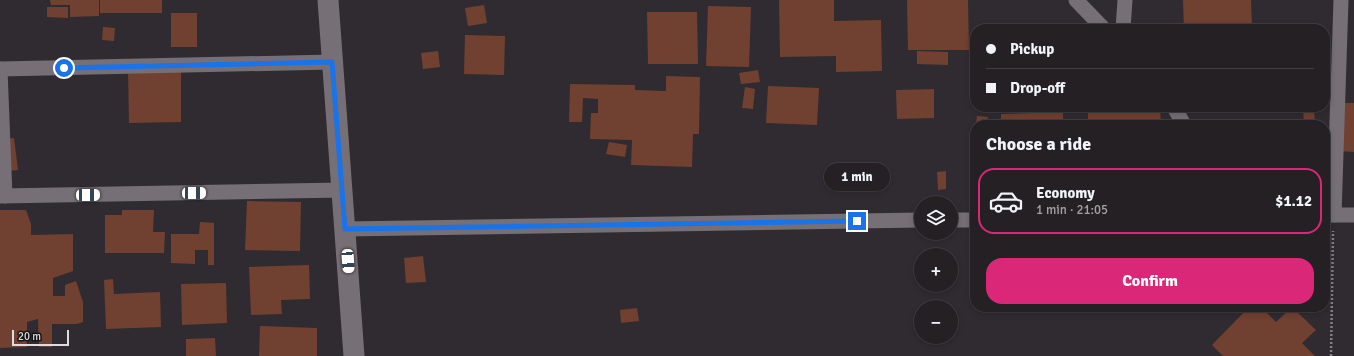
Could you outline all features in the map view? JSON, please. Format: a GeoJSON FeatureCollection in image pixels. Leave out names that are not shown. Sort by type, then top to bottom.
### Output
{"type":"FeatureCollection","features":[{"type":"Feature","properties":{"kind":"street"},"geometry":{"type":"LineString","coordinates":[[328,0],[354,356]]}},
{"type":"Feature","properties":{"kind":"street"},"geometry":{"type":"LineString","coordinates":[[1076,0],[1099,24]]}},
{"type":"Feature","properties":{"kind":"street"},"geometry":{"type":"LineString","coordinates":[[1123,24],[1125,0]]}},
{"type":"Feature","properties":{"kind":"street"},"geometry":{"type":"LineString","coordinates":[[1330,197],[1341,0]]}},
{"type":"Feature","properties":{"kind":"street"},"geometry":{"type":"LineString","coordinates":[[332,62],[0,70],[3,196],[343,190]]}},
{"type":"Feature","properties":{"kind":"street"},"geometry":{"type":"LineString","coordinates":[[1330,215],[1354,215]]}},
{"type":"Feature","properties":{"kind":"street"},"geometry":{"type":"LineString","coordinates":[[345,229],[914,220]]}},
{"type":"Feature","properties":{"kind":"street"},"geometry":{"type":"LineString","coordinates":[[958,220],[970,220]]}},
{"type":"Feature","properties":{"kind":"path"},"geometry":{"type":"LineString","coordinates":[[1330,286],[1331,356]]}},
{"type":"Feature","properties":{"kind":"building"},"geometry":{"type":"Polygon","coordinates":[[[50,0],[99,0],[99,16],[70,17],[70,5],[51,5],[50,0]]]}},
{"type":"Feature","properties":{"kind":"building"},"geometry":{"type":"Polygon","coordinates":[[[100,0],[162,0],[162,13],[100,13],[100,0]]]}},
{"type":"Feature","properties":{"kind":"building"},"geometry":{"type":"Polygon","coordinates":[[[779,0],[834,0],[834,21],[881,20],[882,71],[836,72],[836,56],[780,57],[779,0]]]}},
{"type":"Feature","properties":{"kind":"building"},"geometry":{"type":"Polygon","coordinates":[[[907,0],[968,0],[969,50],[908,50],[907,0]]]}},
{"type":"Feature","properties":{"kind":"building"},"geometry":{"type":"Polygon","coordinates":[[[1183,0],[1251,0],[1252,24],[1184,24],[1183,0]]]}},
{"type":"Feature","properties":{"kind":"building"},"geometry":{"type":"Polygon","coordinates":[[[484,5],[487,23],[468,26],[465,8],[484,5]]]}},
{"type":"Feature","properties":{"kind":"building"},"geometry":{"type":"Polygon","coordinates":[[[708,6],[751,7],[749,67],[706,66],[708,6]]]}},
{"type":"Feature","properties":{"kind":"building"},"geometry":{"type":"Polygon","coordinates":[[[47,7],[68,7],[68,18],[47,17],[47,7]]]}},
{"type":"Feature","properties":{"kind":"building"},"geometry":{"type":"Polygon","coordinates":[[[647,12],[697,12],[698,64],[648,64],[647,12]]]}},
{"type":"Feature","properties":{"kind":"building"},"geometry":{"type":"Polygon","coordinates":[[[171,13],[197,13],[197,47],[171,47],[171,13]]]}},
{"type":"Feature","properties":{"kind":"building"},"geometry":{"type":"Polygon","coordinates":[[[103,27],[115,28],[114,41],[102,40],[103,27]]]}},
{"type":"Feature","properties":{"kind":"building"},"geometry":{"type":"Polygon","coordinates":[[[465,35],[505,36],[504,75],[464,74],[465,35]]]}},
{"type":"Feature","properties":{"kind":"building"},"geometry":{"type":"Polygon","coordinates":[[[438,51],[440,67],[423,69],[421,53],[438,51]]]}},
{"type":"Feature","properties":{"kind":"building"},"geometry":{"type":"Polygon","coordinates":[[[917,51],[948,52],[948,65],[917,64],[917,51]]]}},
{"type":"Feature","properties":{"kind":"building"},"geometry":{"type":"Polygon","coordinates":[[[128,70],[181,70],[181,122],[129,123],[128,70]]]}},
{"type":"Feature","properties":{"kind":"building"},"geometry":{"type":"Polygon","coordinates":[[[758,70],[760,82],[741,84],[739,73],[758,70]]]}},
{"type":"Feature","properties":{"kind":"building"},"geometry":{"type":"Polygon","coordinates":[[[666,76],[700,77],[699,134],[693,134],[692,167],[631,165],[632,140],[590,139],[591,113],[598,113],[598,99],[583,98],[582,122],[569,122],[570,84],[635,85],[635,90],[666,91],[666,76]]]}},
{"type":"Feature","properties":{"kind":"building"},"geometry":{"type":"Polygon","coordinates":[[[768,86],[819,88],[817,125],[766,123],[768,86]]]}},
{"type":"Feature","properties":{"kind":"building"},"geometry":{"type":"Polygon","coordinates":[[[745,87],[755,89],[753,109],[742,108],[745,87]]]}},
{"type":"Feature","properties":{"kind":"building"},"geometry":{"type":"Polygon","coordinates":[[[934,89],[934,118],[897,119],[896,90],[934,89]]]}},
{"type":"Feature","properties":{"kind":"building"},"geometry":{"type":"Polygon","coordinates":[[[1341,103],[1354,103],[1354,152],[1340,151],[1341,103]]]}},
{"type":"Feature","properties":{"kind":"building"},"geometry":{"type":"Polygon","coordinates":[[[1063,112],[1063,120],[1001,120],[1001,114],[1063,112]]]}},
{"type":"Feature","properties":{"kind":"building"},"geometry":{"type":"Polygon","coordinates":[[[1088,112],[1160,112],[1161,120],[1088,120],[1088,112]]]}},
{"type":"Feature","properties":{"kind":"building"},"geometry":{"type":"Polygon","coordinates":[[[1303,112],[1314,112],[1315,120],[1304,120],[1303,112]]]}},
{"type":"Feature","properties":{"kind":"building"},"geometry":{"type":"Polygon","coordinates":[[[977,116],[988,117],[988,120],[977,120],[977,116]]]}},
{"type":"Feature","properties":{"kind":"building"},"geometry":{"type":"Polygon","coordinates":[[[14,138],[18,170],[9,171],[5,139],[14,138]]]}},
{"type":"Feature","properties":{"kind":"building"},"geometry":{"type":"Polygon","coordinates":[[[609,142],[627,145],[625,157],[606,154],[609,142]]]}},
{"type":"Feature","properties":{"kind":"building"},"geometry":{"type":"Polygon","coordinates":[[[946,171],[946,189],[938,190],[937,172],[946,171]]]}},
{"type":"Feature","properties":{"kind":"building"},"geometry":{"type":"Polygon","coordinates":[[[247,201],[301,202],[300,251],[245,250],[247,201]]]}},
{"type":"Feature","properties":{"kind":"building"},"geometry":{"type":"Polygon","coordinates":[[[0,210],[26,210],[31,224],[31,235],[73,234],[73,271],[53,278],[53,296],[65,296],[65,285],[76,281],[83,302],[83,322],[77,324],[52,324],[52,347],[39,347],[38,319],[27,322],[27,347],[0,348],[0,210]]]}},
{"type":"Feature","properties":{"kind":"building"},"geometry":{"type":"Polygon","coordinates":[[[122,210],[154,210],[153,232],[165,232],[164,253],[105,253],[105,215],[122,215],[122,210]]]}},
{"type":"Feature","properties":{"kind":"building"},"geometry":{"type":"Polygon","coordinates":[[[200,222],[214,223],[214,265],[208,265],[208,250],[195,250],[195,264],[171,263],[171,234],[199,234],[200,222]]]}},
{"type":"Feature","properties":{"kind":"building"},"geometry":{"type":"Polygon","coordinates":[[[423,256],[426,282],[406,283],[404,258],[423,256]]]}},
{"type":"Feature","properties":{"kind":"building"},"geometry":{"type":"Polygon","coordinates":[[[309,265],[310,299],[281,300],[282,314],[251,315],[249,267],[309,265]]]}},
{"type":"Feature","properties":{"kind":"building"},"geometry":{"type":"Polygon","coordinates":[[[113,279],[114,294],[160,292],[161,327],[106,329],[104,280],[113,279]]]}},
{"type":"Feature","properties":{"kind":"building"},"geometry":{"type":"Polygon","coordinates":[[[226,283],[227,323],[182,325],[181,284],[226,283]]]}},
{"type":"Feature","properties":{"kind":"building"},"geometry":{"type":"Polygon","coordinates":[[[637,308],[639,321],[621,323],[620,310],[637,308]]]}},
{"type":"Feature","properties":{"kind":"building"},"geometry":{"type":"Polygon","coordinates":[[[1244,312],[1266,312],[1276,322],[1287,312],[1297,312],[1316,330],[1302,343],[1315,356],[1223,356],[1212,345],[1244,312]]]}},
{"type":"Feature","properties":{"kind":"building"},"geometry":{"type":"Polygon","coordinates":[[[260,326],[317,328],[317,356],[259,356],[260,326]]]}},
{"type":"Feature","properties":{"kind":"building"},"geometry":{"type":"Polygon","coordinates":[[[215,338],[216,356],[186,356],[186,339],[215,338]]]}},
{"type":"Feature","properties":{"kind":"route"},"geometry":{"type":"LineString","coordinates":[[64,68],[332,62],[345,229],[857,221]]}}]}
